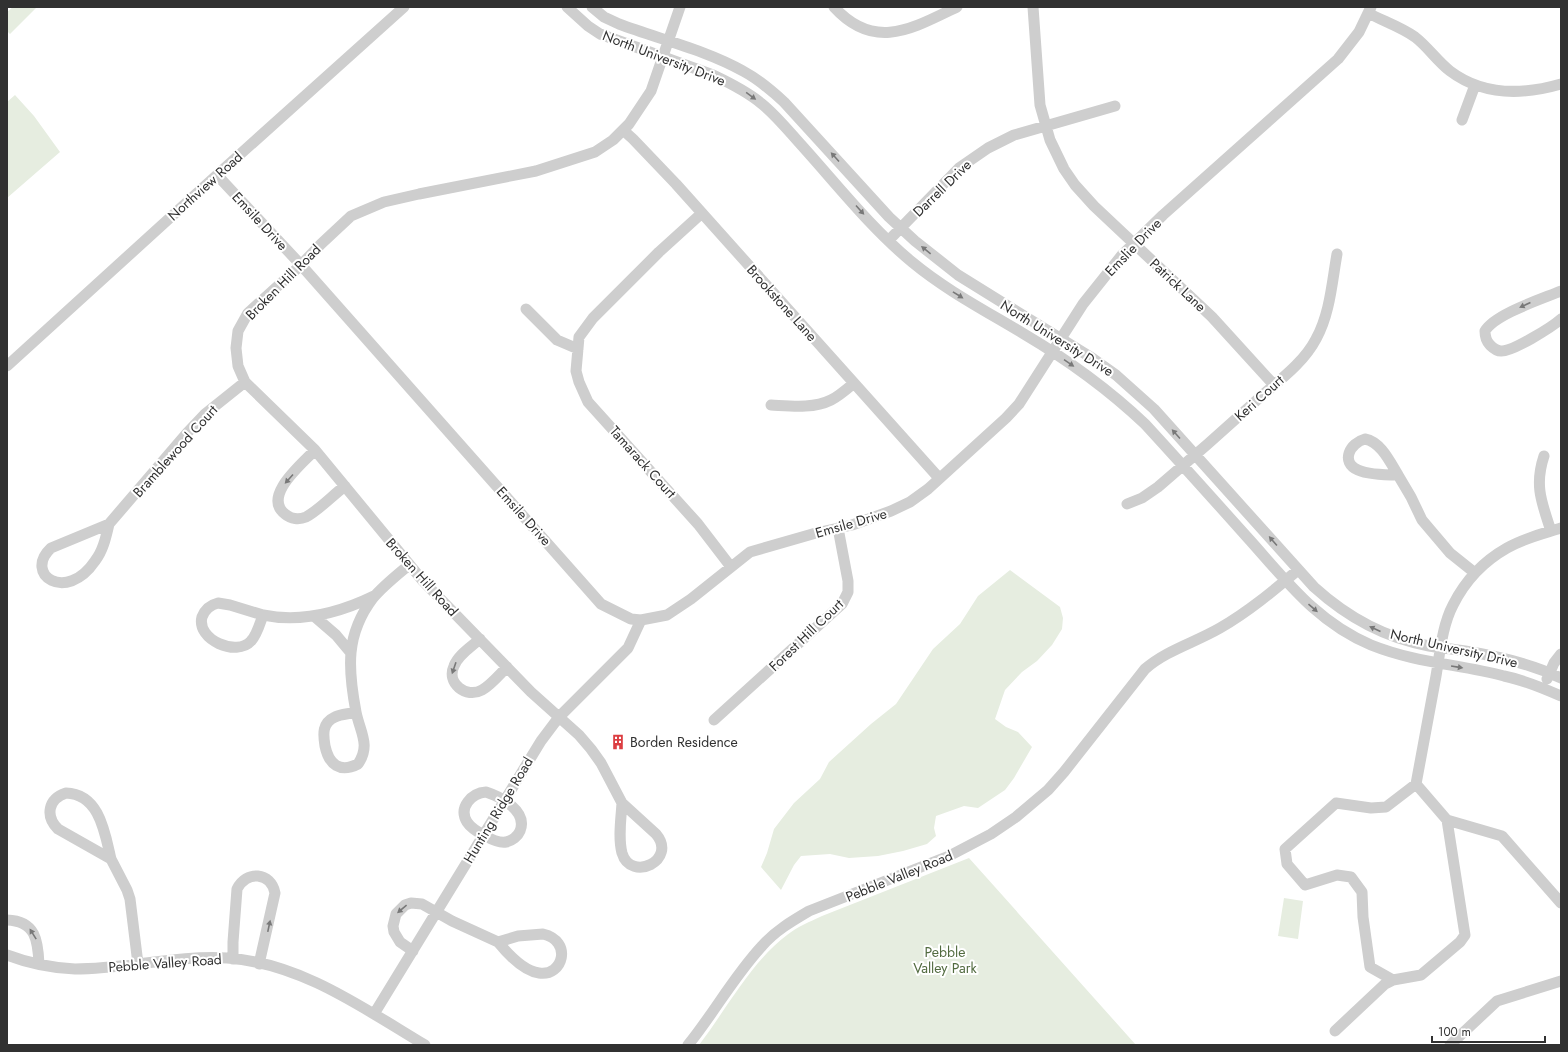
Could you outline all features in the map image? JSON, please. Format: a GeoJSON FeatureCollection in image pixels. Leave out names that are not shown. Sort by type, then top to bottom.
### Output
{"type":"FeatureCollection","features":[{"type":"Feature","properties":{"kind":"street","name":"Northview Road"},"geometry":{"type":"LineString","coordinates":[[7,366],[404,7]]}},
{"type":"Feature","properties":{"kind":"street","name":"North University Drive"},"geometry":{"type":"LineString","coordinates":[[567,7],[588,26],[600,34],[713,75],[745,92],[773,114],[847,196],[912,262],[953,292],[1025,334],[1099,383],[1118,399],[1145,424],[1296,592],[1330,622],[1348,634],[1387,651],[1413,659],[1504,676],[1561,696]]}},
{"type":"Feature","properties":{"kind":"street","name":"North University Drive"},"geometry":{"type":"LineString","coordinates":[[592,7],[604,17],[619,24],[720,60],[765,85],[784,102],[859,184],[915,242],[958,275],[1092,358],[1122,380],[1154,409],[1314,588],[1332,604],[1359,621],[1381,632],[1408,641],[1497,657],[1528,665],[1561,678]]}},
{"type":"Feature","properties":{"kind":"street","name":"Broken Hill Road"},"geometry":{"type":"LineString","coordinates":[[622,803],[607,773],[591,749],[579,735],[531,692],[409,565],[315,450],[245,382],[236,357],[236,348],[238,331],[248,313],[301,265],[351,216],[384,202],[536,171],[595,152],[612,140],[629,124],[646,100],[654,83],[680,7]]}},
{"type":"Feature","properties":{"kind":"street"},"geometry":{"type":"LineString","coordinates":[[834,7],[852,23],[863,28],[880,32],[895,32],[919,25],[957,7]]}},
{"type":"Feature","properties":{"kind":"street","name":"Patrick Lane"},"geometry":{"type":"LineString","coordinates":[[1033,7],[1039,95],[1045,127],[1057,157],[1075,185],[1094,206],[1212,316],[1274,385]]}},
{"type":"Feature","properties":{"kind":"street"},"geometry":{"type":"LineString","coordinates":[[1370,10],[1414,36],[1450,70],[1475,85],[1495,91],[1530,92],[1561,84]]}},
{"type":"Feature","properties":{"kind":"street","name":"Emslie Drive"},"geometry":{"type":"LineString","coordinates":[[910,502],[940,478],[1006,418],[1019,404],[1083,304],[1106,273],[1133,243],[1338,59],[1353,41],[1370,10]]}},
{"type":"Feature","properties":{"kind":"street"},"geometry":{"type":"LineString","coordinates":[[728,82],[735,67]]}},
{"type":"Feature","properties":{"kind":"street"},"geometry":{"type":"LineString","coordinates":[[1462,120],[1475,85]]}},
{"type":"Feature","properties":{"kind":"street","name":"Darrell Drive"},"geometry":{"type":"LineString","coordinates":[[889,240],[959,168],[979,153],[1014,135],[1115,106]]}},
{"type":"Feature","properties":{"kind":"street","name":"Brookstone Lane"},"geometry":{"type":"LineString","coordinates":[[623,130],[647,153],[702,213],[940,478]]}},
{"type":"Feature","properties":{"kind":"street","name":"Emsile Drive"},"geometry":{"type":"LineString","coordinates":[[217,175],[301,265],[601,604],[631,619],[641,620],[667,614],[691,599],[750,552],[838,528],[852,526],[891,512],[910,502]]}},
{"type":"Feature","properties":{"kind":"street"},"geometry":{"type":"LineString","coordinates":[[847,196],[859,184]]}},
{"type":"Feature","properties":{"kind":"street","name":"Tamarack Court"},"geometry":{"type":"LineString","coordinates":[[702,213],[593,318],[579,337],[576,371],[588,402],[698,524],[731,567]]}},
{"type":"Feature","properties":{"kind":"street","name":"Keri Court"},"geometry":{"type":"LineString","coordinates":[[1127,504],[1150,493],[1183,466],[1274,385],[1306,353],[1318,335],[1328,308],[1337,254]]}},
{"type":"Feature","properties":{"kind":"street"},"geometry":{"type":"LineString","coordinates":[[1561,291],[1522,307],[1493,322],[1486,331],[1486,339],[1491,347],[1496,350],[1504,351],[1543,333],[1561,320]]}},
{"type":"Feature","properties":{"kind":"street"},"geometry":{"type":"LineString","coordinates":[[526,309],[557,340],[578,349]]}},
{"type":"Feature","properties":{"kind":"street","name":"Bramblewood Court"},"geometry":{"type":"LineString","coordinates":[[110,524],[51,548],[45,553],[42,569],[48,578],[56,583],[64,584],[82,576],[97,559],[110,524],[201,419],[220,401],[245,382]]}},
{"type":"Feature","properties":{"kind":"street"},"geometry":{"type":"LineString","coordinates":[[771,405],[807,406],[820,404],[836,397],[854,383]]}},
{"type":"Feature","properties":{"kind":"street"},"geometry":{"type":"LineString","coordinates":[[315,450],[279,491],[278,500],[280,509],[288,516],[293,518],[302,518],[310,514],[345,486]]}},
{"type":"Feature","properties":{"kind":"street"},"geometry":{"type":"LineString","coordinates":[[1438,664],[1447,622],[1453,605],[1475,573],[1505,548],[1527,538],[1556,530],[1540,494],[1538,479],[1544,456]]}},
{"type":"Feature","properties":{"kind":"street"},"geometry":{"type":"LineString","coordinates":[[1398,475],[1422,520],[1450,552],[1475,573]]}},
{"type":"Feature","properties":{"kind":"street","name":"Forest Hill Court"},"geometry":{"type":"LineString","coordinates":[[714,720],[842,604],[848,592],[848,581],[838,528]]}},
{"type":"Feature","properties":{"kind":"street"},"geometry":{"type":"LineString","coordinates":[[356,712],[335,717],[327,723],[323,732],[328,758],[341,768],[348,768],[358,764],[365,751],[362,731],[356,712],[349,670],[351,652],[358,624],[377,594],[409,565]]}},
{"type":"Feature","properties":{"kind":"street","name":"Pebble Valley Road"},"geometry":{"type":"LineString","coordinates":[[688,1045],[751,958],[773,935],[796,918],[949,856],[1000,829],[1048,790],[1064,772],[1144,669],[1155,660],[1218,629],[1264,599],[1298,570]]}},
{"type":"Feature","properties":{"kind":"street"},"geometry":{"type":"LineString","coordinates":[[263,615],[251,641],[241,647],[233,647],[212,640],[204,633],[201,626],[205,611],[212,605],[218,603],[230,604],[263,615],[283,618],[314,616],[341,610],[377,594]]}},
{"type":"Feature","properties":{"kind":"street"},"geometry":{"type":"LineString","coordinates":[[314,616],[336,635],[351,652]]}},
{"type":"Feature","properties":{"kind":"street","name":"Hunting Ridge Road"},"geometry":{"type":"LineString","coordinates":[[374,1014],[532,754],[559,717],[628,648],[641,620]]}},
{"type":"Feature","properties":{"kind":"street"},"geometry":{"type":"LineString","coordinates":[[480,639],[455,664],[452,677],[458,687],[464,692],[472,693],[480,691],[507,667]]}},
{"type":"Feature","properties":{"kind":"street"},"geometry":{"type":"LineString","coordinates":[[1544,689],[1549,673],[1561,654]]}},
{"type":"Feature","properties":{"kind":"street","name":"North University Drive"},"geometry":{"type":"LineString","coordinates":[[1416,784],[1438,664]]}},
{"type":"Feature","properties":{"kind":"street"},"geometry":{"type":"LineString","coordinates":[[1335,1031],[1386,984],[1393,980],[1421,975],[1460,942],[1465,935],[1447,820],[1416,784],[1386,807],[1371,808],[1336,803],[1285,849],[1287,864],[1305,884],[1337,875],[1351,877],[1362,892],[1362,917],[1370,967],[1393,980]]}},
{"type":"Feature","properties":{"kind":"street"},"geometry":{"type":"LineString","coordinates":[[486,792],[504,801],[520,814],[522,826],[519,833],[510,841],[496,842],[471,827],[465,820],[464,810],[468,801],[476,793],[486,792]]}},
{"type":"Feature","properties":{"kind":"street"},"geometry":{"type":"LineString","coordinates":[[111,859],[58,829],[53,823],[50,810],[54,800],[66,793],[75,794],[93,807],[103,825],[111,859],[130,899],[138,964]]}},
{"type":"Feature","properties":{"kind":"street"},"geometry":{"type":"LineString","coordinates":[[622,803],[656,834],[660,840],[660,854],[656,861],[650,865],[637,867],[630,863],[623,855],[620,833],[622,803]]}},
{"type":"Feature","properties":{"kind":"street"},"geometry":{"type":"LineString","coordinates":[[1447,820],[1502,836],[1561,903]]}},
{"type":"Feature","properties":{"kind":"street"},"geometry":{"type":"LineString","coordinates":[[233,959],[237,889],[246,878],[251,876],[260,876],[266,878],[272,885],[275,896],[259,964]]}},
{"type":"Feature","properties":{"kind":"street"},"geometry":{"type":"LineString","coordinates":[[413,951],[396,938],[393,926],[396,914],[405,905],[417,903],[422,904],[471,931],[498,942],[514,960],[538,973],[552,970],[559,963],[561,958],[561,947],[558,942],[550,936],[543,934],[518,936],[498,942]]}},
{"type":"Feature","properties":{"kind":"street"},"geometry":{"type":"LineString","coordinates":[[7,920],[24,924],[34,933],[38,946],[39,964]]}},
{"type":"Feature","properties":{"kind":"street","name":"Pebble Valley Road"},"geometry":{"type":"LineString","coordinates":[[7,955],[39,964],[74,969],[184,959],[233,959],[259,964],[296,974],[318,983],[374,1014],[425,1045]]}},
{"type":"Feature","properties":{"kind":"street"},"geometry":{"type":"LineString","coordinates":[[1450,1045],[1497,1001],[1561,981]]}},
{"type":"Feature","properties":{"kind":"green space"},"geometry":{"type":"Polygon","coordinates":[[[13,7],[37,7],[10,34],[7,31],[7,12],[13,7]]]}},
{"type":"Feature","properties":{"kind":"green space"},"geometry":{"type":"Polygon","coordinates":[[[15,95],[34,116],[60,152],[7,198],[7,102],[15,95]]]}},
{"type":"Feature","properties":{"kind":"green space"},"geometry":{"type":"Polygon","coordinates":[[[1010,570],[1060,607],[1063,618],[1062,629],[1052,645],[1037,661],[1022,672],[1005,690],[995,719],[1006,727],[1018,732],[1032,747],[1014,778],[1005,790],[978,808],[964,806],[936,816],[934,828],[936,836],[927,844],[878,856],[849,858],[830,854],[801,856],[794,865],[781,890],[761,867],[774,829],[794,803],[820,779],[829,762],[871,724],[896,704],[933,649],[960,624],[978,596],[1010,570]]]}},
{"type":"Feature","properties":{"kind":"green space","name":"Pebble Valley Park"},"geometry":{"type":"Polygon","coordinates":[[[969,858],[1136,1045],[699,1045],[750,972],[774,946],[791,932],[822,916],[969,858]]]}},
{"type":"Feature","properties":{"kind":"green space"},"geometry":{"type":"Polygon","coordinates":[[[1284,898],[1303,901],[1298,939],[1278,936],[1284,898]]]}},
{"type":"Feature","properties":{"kind":"place","name":"Borden Residence"},"geometry":{"type":"Point","coordinates":[618,742]}}]}
